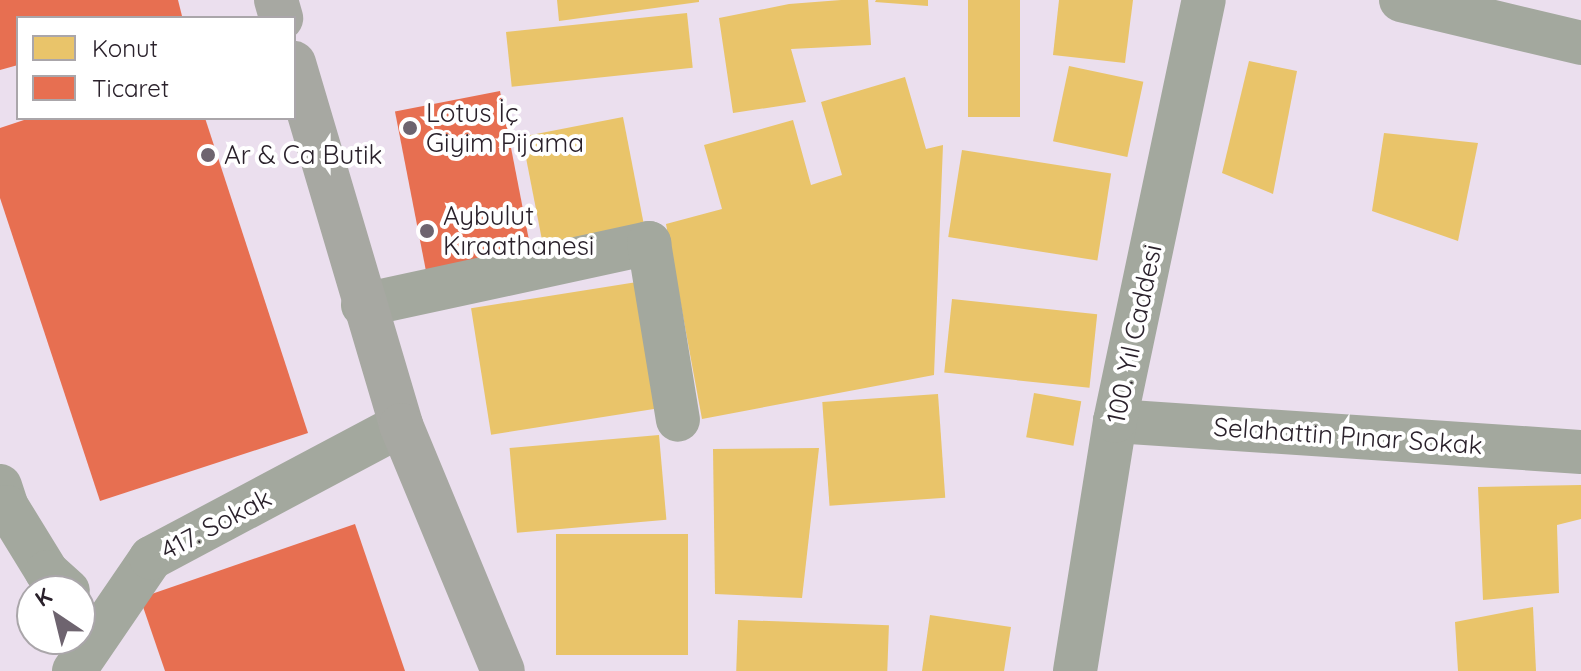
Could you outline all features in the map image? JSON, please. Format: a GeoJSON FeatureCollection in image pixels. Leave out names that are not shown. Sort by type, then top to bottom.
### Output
{"type":"FeatureCollection","features":[{"type":"Feature","properties":{"kind":"main road"},"geometry":{"type":"LineString","coordinates":[[296,70],[363,305],[401,425],[503,671]]}},
{"type":"Feature","properties":{"kind":"street","name":"100. Yıl Caddesi"},"geometry":{"type":"LineString","coordinates":[[1075,671],[1115,421],[1204,0]]}},
{"type":"Feature","properties":{"kind":"street"},"geometry":{"type":"LineString","coordinates":[[1401,0],[1581,43]]}},
{"type":"Feature","properties":{"kind":"street"},"geometry":{"type":"LineString","coordinates":[[363,305],[649,243],[678,420]]}},
{"type":"Feature","properties":{"kind":"street","name":"Selahattin Pınar Sokak"},"geometry":{"type":"LineString","coordinates":[[1115,421],[1581,452]]}},
{"type":"Feature","properties":{"kind":"street","name":"417. Sokak"},"geometry":{"type":"LineString","coordinates":[[96,611],[151,558],[401,425]]}},
{"type":"Feature","properties":{"kind":"street"},"geometry":{"type":"LineString","coordinates":[[0,486],[7,507],[50,575]]}},
{"type":"Feature","properties":{"kind":"building: Konut"},"geometry":{"type":"Polygon","coordinates":[[[557,0],[699,0],[699,2],[559,21],[557,0]]]}},
{"type":"Feature","properties":{"kind":"building: Konut"},"geometry":{"type":"Polygon","coordinates":[[[868,0],[871,45],[791,49],[806,102],[733,113],[719,18],[789,4],[868,0]]]}},
{"type":"Feature","properties":{"kind":"building: Konut"},"geometry":{"type":"Polygon","coordinates":[[[928,0],[928,6],[875,2],[928,0]]]}},
{"type":"Feature","properties":{"kind":"building: Konut"},"geometry":{"type":"Polygon","coordinates":[[[968,0],[1020,0],[1020,117],[968,117],[968,0]]]}},
{"type":"Feature","properties":{"kind":"building: Konut"},"geometry":{"type":"Polygon","coordinates":[[[1059,0],[1133,0],[1125,63],[1053,55],[1059,0]]]}},
{"type":"Feature","properties":{"kind":"building: Konut"},"geometry":{"type":"Polygon","coordinates":[[[687,13],[693,68],[512,87],[506,32],[687,13]]]}},
{"type":"Feature","properties":{"kind":"building: Konut"},"geometry":{"type":"Polygon","coordinates":[[[1249,61],[1297,71],[1273,194],[1222,173],[1249,61]]]}},
{"type":"Feature","properties":{"kind":"building: Konut"},"geometry":{"type":"Polygon","coordinates":[[[1069,66],[1143,82],[1127,157],[1053,141],[1069,66]]]}},
{"type":"Feature","properties":{"kind":"building: Konut"},"geometry":{"type":"Polygon","coordinates":[[[905,77],[926,149],[943,145],[934,375],[702,419],[666,224],[722,209],[704,145],[793,120],[811,185],[842,175],[821,102],[905,77]]]}},
{"type":"Feature","properties":{"kind":"building: Konut"},"geometry":{"type":"Polygon","coordinates":[[[623,117],[645,228],[543,248],[522,137],[623,117]]]}},
{"type":"Feature","properties":{"kind":"building: Konut"},"geometry":{"type":"Polygon","coordinates":[[[1384,133],[1478,143],[1458,241],[1372,211],[1384,133]]]}},
{"type":"Feature","properties":{"kind":"building: Konut"},"geometry":{"type":"Polygon","coordinates":[[[962,150],[1111,174],[1097,261],[948,237],[962,150]]]}},
{"type":"Feature","properties":{"kind":"building: Konut"},"geometry":{"type":"Polygon","coordinates":[[[637,282],[657,408],[491,435],[471,308],[637,282]]]}},
{"type":"Feature","properties":{"kind":"building: Konut"},"geometry":{"type":"Polygon","coordinates":[[[952,299],[1097,314],[1089,388],[944,373],[952,299]]]}},
{"type":"Feature","properties":{"kind":"building: Konut"},"geometry":{"type":"Polygon","coordinates":[[[1034,393],[1081,401],[1073,446],[1026,437],[1034,393]]]}},
{"type":"Feature","properties":{"kind":"building: Konut"},"geometry":{"type":"Polygon","coordinates":[[[938,394],[945,498],[830,506],[822,402],[938,394]]]}},
{"type":"Feature","properties":{"kind":"building: Konut"},"geometry":{"type":"Polygon","coordinates":[[[659,435],[666,520],[517,533],[510,448],[659,435]]]}},
{"type":"Feature","properties":{"kind":"building: Konut"},"geometry":{"type":"Polygon","coordinates":[[[819,448],[802,598],[715,594],[713,449],[819,448]]]}},
{"type":"Feature","properties":{"kind":"building: Konut"},"geometry":{"type":"Polygon","coordinates":[[[1581,485],[1581,519],[1557,525],[1559,593],[1483,600],[1478,487],[1581,485]]]}},
{"type":"Feature","properties":{"kind":"building: Konut"},"geometry":{"type":"Polygon","coordinates":[[[556,534],[688,534],[688,655],[556,655],[556,534]]]}},
{"type":"Feature","properties":{"kind":"building: Konut"},"geometry":{"type":"Polygon","coordinates":[[[1533,607],[1536,671],[1458,671],[1455,622],[1533,607]]]}},
{"type":"Feature","properties":{"kind":"building: Konut"},"geometry":{"type":"Polygon","coordinates":[[[930,615],[1011,627],[1004,671],[922,671],[930,615]]]}},
{"type":"Feature","properties":{"kind":"building: Konut"},"geometry":{"type":"Polygon","coordinates":[[[738,620],[889,625],[887,671],[736,671],[738,620]]]}},
{"type":"Feature","properties":{"kind":"building: Ticaret"},"geometry":{"type":"Polygon","coordinates":[[[0,0],[178,0],[182,16],[16,16],[16,66],[0,70],[0,0]]]}},
{"type":"Feature","properties":{"kind":"building: Ticaret"},"geometry":{"type":"Polygon","coordinates":[[[500,91],[531,253],[426,273],[395,111],[500,91]]]}},
{"type":"Feature","properties":{"kind":"building: Ticaret"},"geometry":{"type":"Polygon","coordinates":[[[24,120],[206,120],[308,433],[100,501],[0,198],[0,128],[24,120]]]}},
{"type":"Feature","properties":{"kind":"building: Ticaret"},"geometry":{"type":"Polygon","coordinates":[[[355,524],[405,671],[165,671],[140,598],[355,524]]]}},
{"type":"Feature","properties":{"kind":"place","name":"Lotus İç Giyim Pijama"},"geometry":{"type":"Point","coordinates":[410,128]}},
{"type":"Feature","properties":{"kind":"place","name":"Ar & Ca Butik"},"geometry":{"type":"Point","coordinates":[208,155]}},
{"type":"Feature","properties":{"kind":"place","name":"Aybulut Kıraathanesi"},"geometry":{"type":"Point","coordinates":[427,231]}}]}
